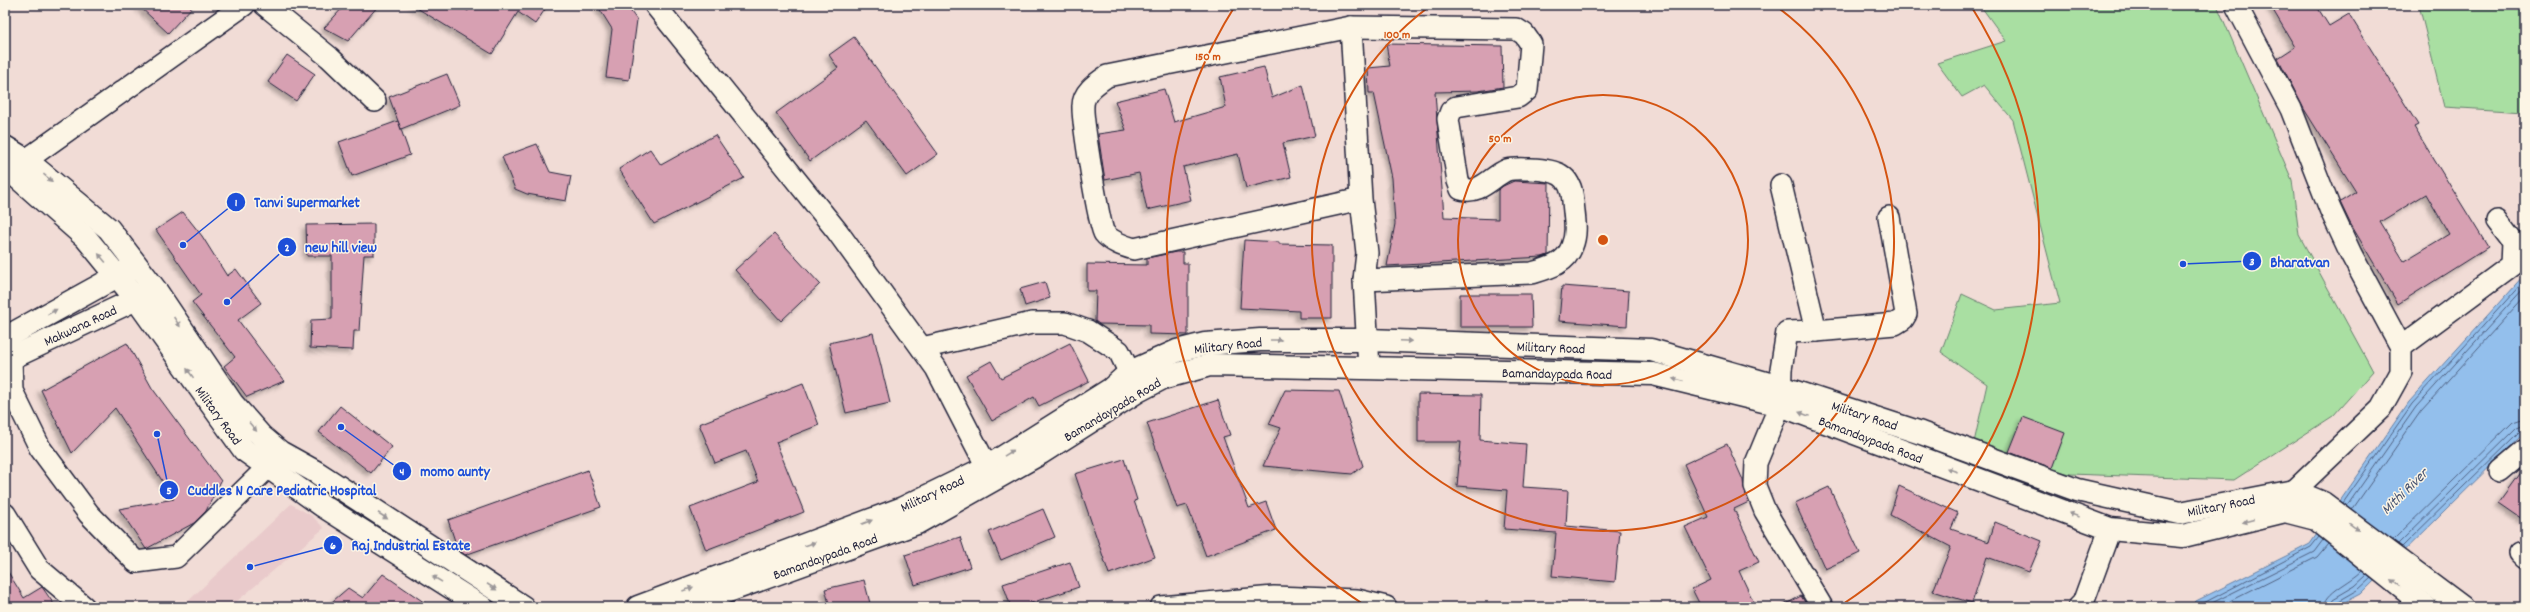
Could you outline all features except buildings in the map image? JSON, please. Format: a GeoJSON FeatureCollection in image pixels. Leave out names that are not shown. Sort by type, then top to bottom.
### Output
{"type":"FeatureCollection","features":[{"type":"Feature","properties":{"kind":"street"},"geometry":{"type":"LineString","coordinates":[[16,169],[244,5]]}},
{"type":"Feature","properties":{"kind":"street"},"geometry":{"type":"LineString","coordinates":[[265,5],[329,57],[375,101]]}},
{"type":"Feature","properties":{"kind":"street"},"geometry":{"type":"LineString","coordinates":[[655,5],[837,231],[922,348],[936,368],[987,467]]}},
{"type":"Feature","properties":{"kind":"street"},"geometry":{"type":"LineString","coordinates":[[2236,5],[2291,109],[2330,209],[2351,254],[2401,347],[2400,372],[2381,408],[2294,491],[2285,511]]}},
{"type":"Feature","properties":{"kind":"street"},"geometry":{"type":"LineString","coordinates":[[1361,199],[1134,249],[1120,245],[1104,233],[1099,215],[1082,105],[1091,87],[1107,76],[1351,27],[1516,29],[1524,34],[1531,44],[1527,90],[1518,97],[1456,107],[1451,111],[1448,119],[1458,181],[1461,189],[1466,190],[1486,185],[1507,170],[1553,170],[1564,177],[1572,190],[1576,237],[1569,255],[1555,266],[1532,273],[1364,280]]}},
{"type":"Feature","properties":{"kind":"street"},"geometry":{"type":"LineString","coordinates":[[1351,27],[1361,199],[1367,253],[1364,280],[1369,368]]}},
{"type":"Feature","properties":{"kind":"street"},"geometry":{"type":"LineString","coordinates":[[5,147],[16,169],[108,228],[155,289],[232,402],[261,436],[274,459],[316,472],[523,607]]}},
{"type":"Feature","properties":{"kind":"street","name":"Military Road"},"geometry":{"type":"LineString","coordinates":[[16,169],[86,238],[136,299],[244,450],[274,459],[323,506],[482,607]]}},
{"type":"Feature","properties":{"kind":"street"},"geometry":{"type":"LineString","coordinates":[[1781,185],[1816,331]]}},
{"type":"Feature","properties":{"kind":"street"},"geometry":{"type":"LineString","coordinates":[[1822,607],[1766,512],[1755,486],[1756,464],[1780,396],[1787,332],[1895,324],[1903,319],[1906,314],[1889,217]]}},
{"type":"Feature","properties":{"kind":"street"},"geometry":{"type":"LineString","coordinates":[[2401,347],[2512,265],[2513,242],[2497,221]]}},
{"type":"Feature","properties":{"kind":"street","name":"Makwana Road"},"geometry":{"type":"LineString","coordinates":[[7,350],[29,325],[137,265]]}},
{"type":"Feature","properties":{"kind":"street","name":"Makwana Road"},"geometry":{"type":"LineString","coordinates":[[7,350],[39,345],[155,289]]}},
{"type":"Feature","properties":{"kind":"street"},"geometry":{"type":"LineString","coordinates":[[922,348],[1032,323],[1065,322],[1088,331],[1119,350],[1134,381]]}},
{"type":"Feature","properties":{"kind":"street"},"geometry":{"type":"LineString","coordinates":[[29,325],[39,345]]}},
{"type":"Feature","properties":{"kind":"street","name":"Military Road"},"geometry":{"type":"LineString","coordinates":[[638,607],[720,585],[834,544],[987,467],[1037,446],[1111,389],[1134,381],[1158,369],[1177,351],[1207,354],[1260,340],[1368,340],[1651,350],[1780,396],[1887,422],[2077,490],[2180,513],[2294,491]]}},
{"type":"Feature","properties":{"kind":"street"},"geometry":{"type":"LineString","coordinates":[[1447,343],[1447,370]]}},
{"type":"Feature","properties":{"kind":"street"},"geometry":{"type":"LineString","coordinates":[[7,350],[12,391],[40,448],[89,514],[136,562],[176,556],[274,459]]}},
{"type":"Feature","properties":{"kind":"street","name":"Bamandaypada Road"},"geometry":{"type":"LineString","coordinates":[[1207,354],[1369,368],[1653,374],[1780,396],[1881,443],[2110,529],[2183,536],[2285,511],[2319,511],[2426,607]]}},
{"type":"Feature","properties":{"kind":"street"},"geometry":{"type":"LineString","coordinates":[[1881,443],[1887,422]]}},
{"type":"Feature","properties":{"kind":"street","name":"Bamandaypada Road"},"geometry":{"type":"LineString","coordinates":[[834,544],[917,523],[1037,446]]}},
{"type":"Feature","properties":{"kind":"street"},"geometry":{"type":"LineString","coordinates":[[2500,471],[2525,450]]}},
{"type":"Feature","properties":{"kind":"street"},"geometry":{"type":"LineString","coordinates":[[2294,491],[2319,511],[2462,607]]}},
{"type":"Feature","properties":{"kind":"street"},"geometry":{"type":"LineString","coordinates":[[5,514],[39,569],[84,607]]}},
{"type":"Feature","properties":{"kind":"street"},"geometry":{"type":"LineString","coordinates":[[2079,607],[2083,603],[2110,529]]}},
{"type":"Feature","properties":{"kind":"street"},"geometry":{"type":"LineString","coordinates":[[684,607],[720,585]]}},
{"type":"Feature","properties":{"kind":"street"},"geometry":{"type":"LineString","coordinates":[[1161,607],[1274,597],[1357,600],[1386,607]]}},
{"type":"Feature","properties":{"kind":"shaded area"},"geometry":{"type":"Polygon","coordinates":[[[291,504],[312,516],[324,528],[230,607],[182,607],[291,504]]]}},
{"type":"Feature","properties":{"kind":"green space"},"geometry":{"type":"Polygon","coordinates":[[[1980,5],[2217,5],[2292,180],[2299,235],[2373,371],[2333,416],[2234,480],[2070,474],[1973,447],[1987,384],[1941,352],[1962,294],[1996,310],[2060,303],[2013,120],[1984,85],[1962,97],[1937,63],[2006,41],[1980,5]]]}},
{"type":"Feature","properties":{"kind":"green space"},"geometry":{"type":"Polygon","coordinates":[[[2419,5],[2525,5],[2525,112],[2444,107],[2419,5]]]}},
{"type":"Feature","properties":{"kind":"water","name":"Mithi River"},"geometry":{"type":"Polygon","coordinates":[[[2525,274],[2525,432],[2361,594],[2336,607],[2191,607],[2196,601],[2310,544],[2409,402],[2525,274]]]}},
{"type":"Feature","properties":{"kind":"place","name":"Tanvi Supermarket"},"geometry":{"type":"Point","coordinates":[183,245]}},
{"type":"Feature","properties":{"kind":"place","name":"Bharatvan"},"geometry":{"type":"Point","coordinates":[2183,264]}},
{"type":"Feature","properties":{"kind":"place","name":"new hill view"},"geometry":{"type":"Point","coordinates":[227,302]}},
{"type":"Feature","properties":{"kind":"place","name":"momo aunty"},"geometry":{"type":"Point","coordinates":[341,427]}},
{"type":"Feature","properties":{"kind":"place","name":"Cuddles N Care Pediatric Hospital"},"geometry":{"type":"Point","coordinates":[157,434]}},
{"type":"Feature","properties":{"kind":"place","name":"Raj Industrial Estate"},"geometry":{"type":"Point","coordinates":[250,567]}}]}
